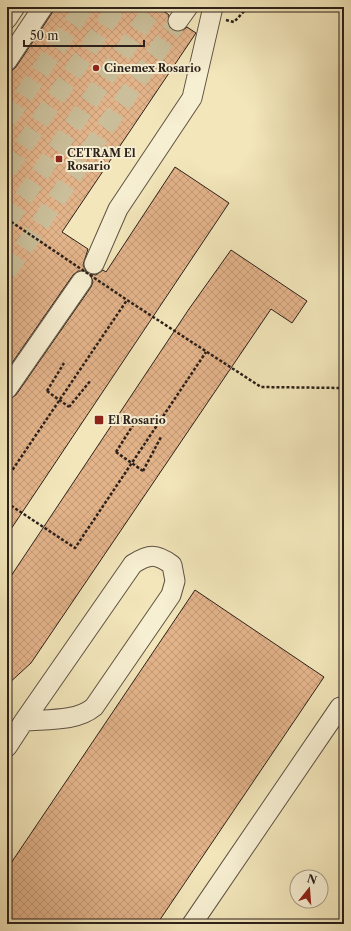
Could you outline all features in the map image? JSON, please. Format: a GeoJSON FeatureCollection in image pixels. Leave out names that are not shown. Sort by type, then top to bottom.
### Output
{"type":"FeatureCollection","features":[{"type":"Feature","properties":{"kind":"lane"},"geometry":{"type":"LineString","coordinates":[[7,19],[15,7]]}},
{"type":"Feature","properties":{"kind":"lane"},"geometry":{"type":"LineString","coordinates":[[7,61],[43,7]]}},
{"type":"Feature","properties":{"kind":"lane"},"geometry":{"type":"LineString","coordinates":[[94,264],[118,209],[192,98],[213,7]]}},
{"type":"Feature","properties":{"kind":"lane"},"geometry":{"type":"LineString","coordinates":[[7,390],[82,281]]}},
{"type":"Feature","properties":{"kind":"lane"},"geometry":{"type":"LineString","coordinates":[[7,747],[24,721],[133,564],[145,557],[161,556],[172,565],[175,581],[171,595],[94,708],[85,715],[75,717],[24,721]]}},
{"type":"Feature","properties":{"kind":"lane"},"geometry":{"type":"LineString","coordinates":[[192,924],[340,707]]}},
{"type":"Feature","properties":{"kind":"path"},"geometry":{"type":"LineString","coordinates":[[7,219],[127,300],[261,387],[344,388]]}},
{"type":"Feature","properties":{"kind":"path"},"geometry":{"type":"LineString","coordinates":[[7,478],[127,300]]}},
{"type":"Feature","properties":{"kind":"path"},"geometry":{"type":"LineString","coordinates":[[7,503],[75,548],[206,352]]}},
{"type":"Feature","properties":{"kind":"path"},"geometry":{"type":"LineString","coordinates":[[64,363],[47,391],[69,407],[91,380]]}},
{"type":"Feature","properties":{"kind":"path"},"geometry":{"type":"LineString","coordinates":[[134,422],[116,452],[143,471],[161,437]]}},
{"type":"Feature","properties":{"kind":"building","name":"CETRAM El Rosario"},"geometry":{"type":"Polygon","coordinates":[[[54,7],[158,7],[169,15],[168,25],[172,30],[182,31],[187,27],[196,33],[62,232],[88,249],[83,265],[86,271],[78,271],[73,275],[7,370],[7,75],[16,67],[52,13],[54,7]]]}},
{"type":"Feature","properties":{"kind":"building","name":"El Rosario"},"geometry":{"type":"Polygon","coordinates":[[[175,167],[229,203],[7,535],[7,400],[16,395],[91,287],[93,282],[90,274],[96,275],[103,270],[106,272],[175,167]]]}},
{"type":"Feature","properties":{"kind":"building","name":"El Rosario"},"geometry":{"type":"Polygon","coordinates":[[[231,250],[307,301],[292,323],[271,309],[31,663],[7,685],[7,582],[189,309],[231,250]]]}},
{"type":"Feature","properties":{"kind":"building"},"geometry":{"type":"Polygon","coordinates":[[[195,590],[324,677],[157,924],[7,924],[7,869],[195,590]]]}},
{"type":"Feature","properties":{"kind":"tunnel"},"geometry":{"type":"LineString","coordinates":[[7,120],[84,7]]}},
{"type":"Feature","properties":{"kind":"tunnel"},"geometry":{"type":"LineString","coordinates":[[7,170],[117,7]]}},
{"type":"Feature","properties":{"kind":"tunnel"},"geometry":{"type":"LineString","coordinates":[[7,222],[154,7]]}},
{"type":"Feature","properties":{"kind":"tunnel"},"geometry":{"type":"LineString","coordinates":[[7,272],[178,21]]}},
{"type":"Feature","properties":{"kind":"place","name":"Cinemex Rosario"},"geometry":{"type":"Point","coordinates":[96,68]}},
{"type":"Feature","properties":{"kind":"place","name":"CETRAM El Rosario"},"geometry":{"type":"Point","coordinates":[59,159]}},
{"type":"Feature","properties":{"kind":"place","name":"El Rosario"},"geometry":{"type":"Point","coordinates":[99,420]}}]}
